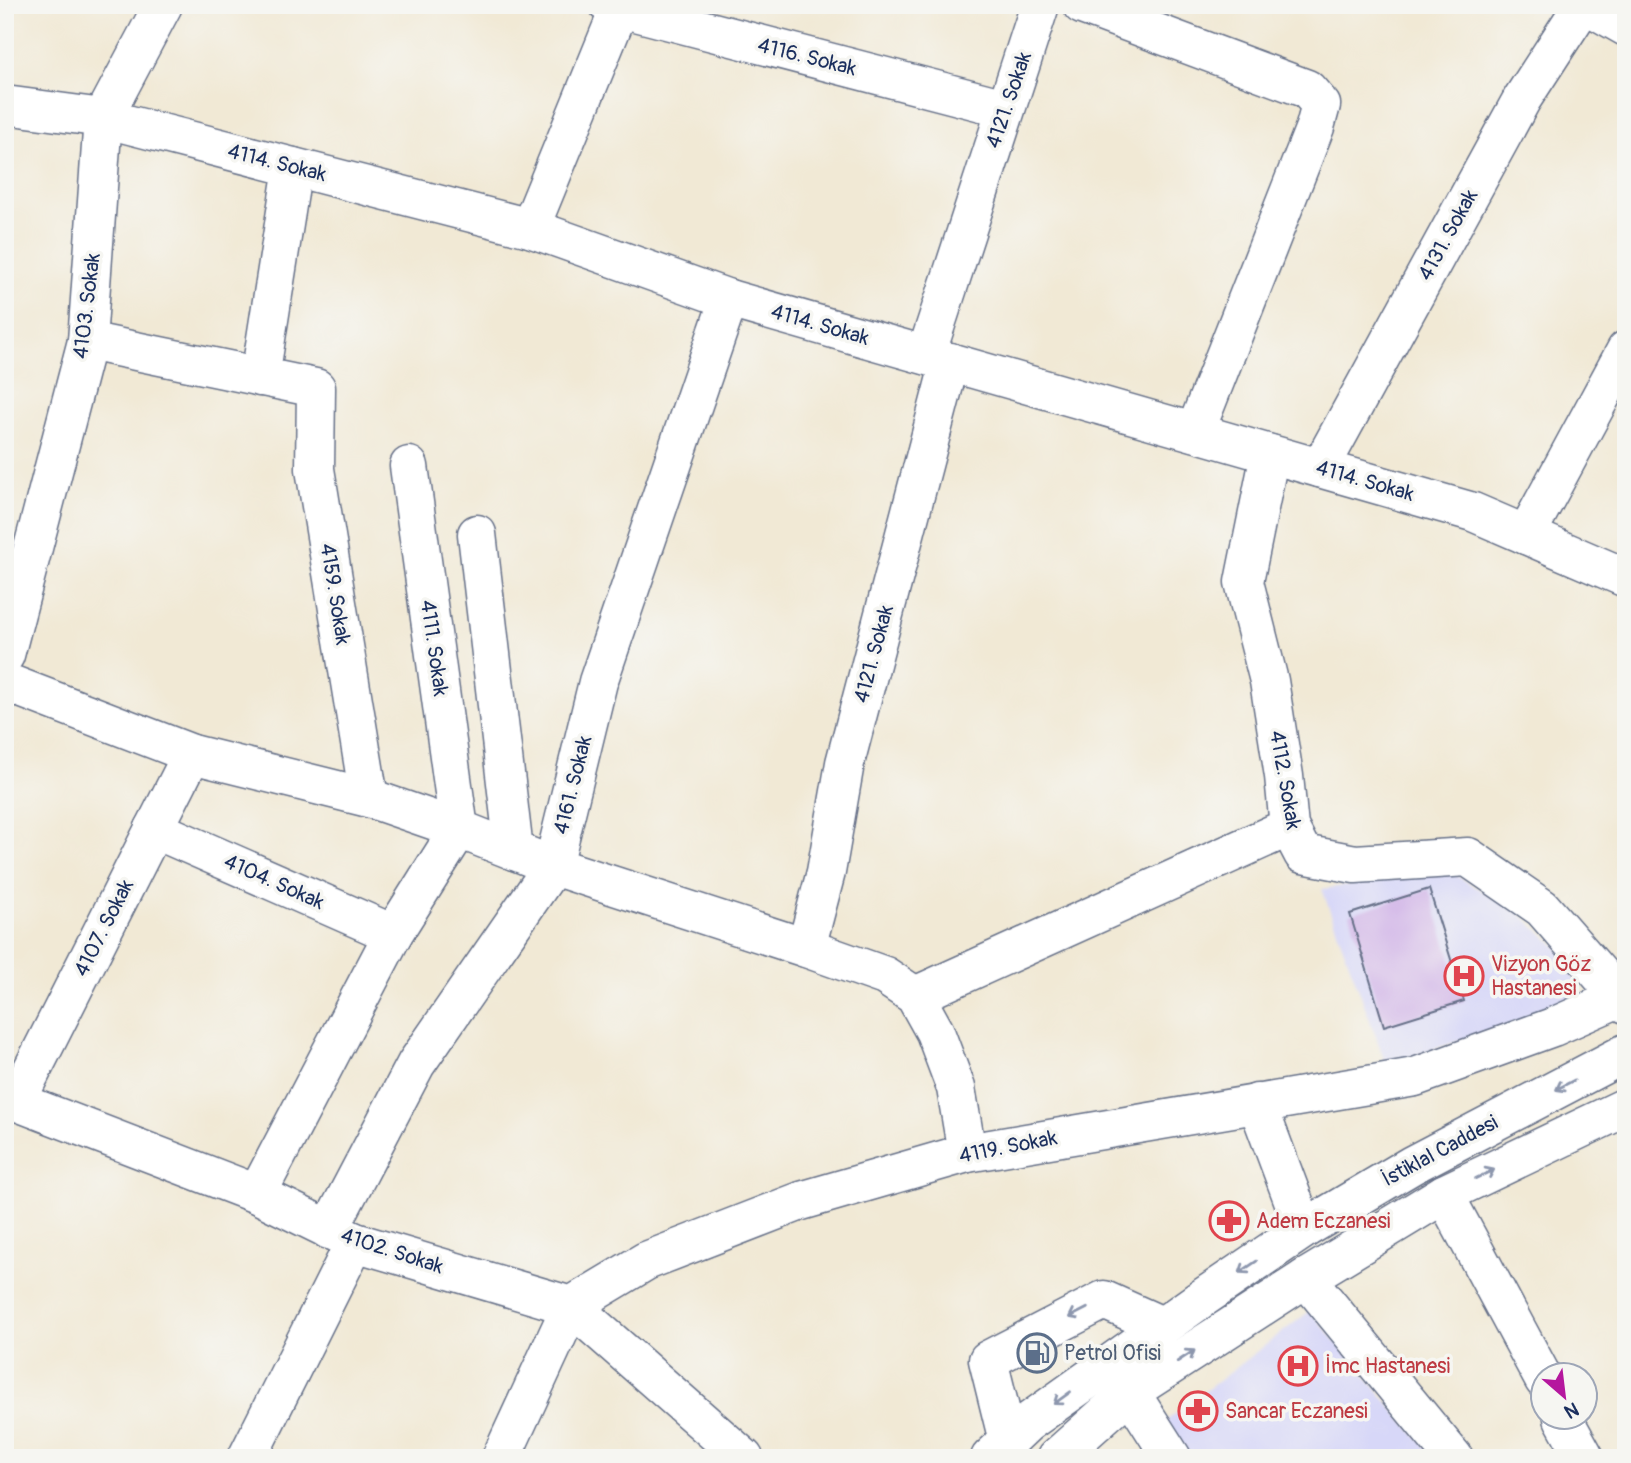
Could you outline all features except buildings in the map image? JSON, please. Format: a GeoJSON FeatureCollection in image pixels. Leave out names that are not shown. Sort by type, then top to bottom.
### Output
{"type":"FeatureCollection","features":[{"type":"Feature","properties":{"kind":"street","name":"4103. Sokak"},"geometry":{"type":"LineString","coordinates":[[5,655],[87,341],[103,118],[163,5]]}},
{"type":"Feature","properties":{"kind":"street","name":"4121. Sokak"},"geometry":{"type":"LineString","coordinates":[[806,948],[826,872],[845,763],[938,358],[1005,108],[1040,5]]}},
{"type":"Feature","properties":{"kind":"street"},"geometry":{"type":"LineString","coordinates":[[1082,5],[1307,89],[1321,105],[1315,127],[1195,432]]}},
{"type":"Feature","properties":{"kind":"street"},"geometry":{"type":"LineString","coordinates":[[1585,5],[1626,27]]}},
{"type":"Feature","properties":{"kind":"street","name":"4131. Sokak"},"geometry":{"type":"LineString","coordinates":[[1320,468],[1522,99],[1585,5]]}},
{"type":"Feature","properties":{"kind":"street","name":"4116. Sokak"},"geometry":{"type":"LineString","coordinates":[[617,6],[1005,108]]}},
{"type":"Feature","properties":{"kind":"street"},"geometry":{"type":"LineString","coordinates":[[530,228],[617,6]]}},
{"type":"Feature","properties":{"kind":"street","name":"4114. Sokak"},"geometry":{"type":"LineString","coordinates":[[5,104],[103,118],[530,228],[729,299],[1473,512],[1625,575]]}},
{"type":"Feature","properties":{"kind":"street"},"geometry":{"type":"LineString","coordinates":[[87,341],[260,377],[293,167]]}},
{"type":"Feature","properties":{"kind":"street","name":"4161. Sokak"},"geometry":{"type":"LineString","coordinates":[[247,1458],[416,1064],[553,866],[598,682],[729,299]]}},
{"type":"Feature","properties":{"kind":"street"},"geometry":{"type":"LineString","coordinates":[[1526,535],[1626,350]]}},
{"type":"Feature","properties":{"kind":"street","name":"4159. Sokak"},"geometry":{"type":"LineString","coordinates":[[260,377],[316,388],[315,469],[369,798]]}},
{"type":"Feature","properties":{"kind":"street","name":"4112. Sokak"},"geometry":{"type":"LineString","coordinates":[[1270,454],[1244,582],[1269,681],[1289,827],[1303,854],[1355,864],[1468,857],[1542,908],[1623,1000]]}},
{"type":"Feature","properties":{"kind":"street","name":"4111. Sokak"},"geometry":{"type":"LineString","coordinates":[[409,466],[459,830]]}},
{"type":"Feature","properties":{"kind":"street"},"geometry":{"type":"LineString","coordinates":[[477,534],[514,851]]}},
{"type":"Feature","properties":{"kind":"street"},"geometry":{"type":"LineString","coordinates":[[5,682],[192,754],[369,798],[553,866],[885,976],[915,996],[934,1032],[956,1088],[967,1153]]}},
{"type":"Feature","properties":{"kind":"street","name":"4107. Sokak"},"geometry":{"type":"LineString","coordinates":[[11,1100],[192,754]]}},
{"type":"Feature","properties":{"kind":"street"},"geometry":{"type":"LineString","coordinates":[[915,996],[1289,827]]}},
{"type":"Feature","properties":{"kind":"street","name":"4104. Sokak"},"geometry":{"type":"LineString","coordinates":[[154,829],[393,934]]}},
{"type":"Feature","properties":{"kind":"street"},"geometry":{"type":"LineString","coordinates":[[257,1194],[393,934],[459,830]]}},
{"type":"Feature","properties":{"kind":"street","name":"4119. Sokak"},"geometry":{"type":"LineString","coordinates":[[571,1306],[646,1261],[801,1201],[967,1153],[1415,1077],[1623,1000]]}},
{"type":"Feature","properties":{"kind":"street","name":"İstiklal Caddesi"},"geometry":{"type":"LineString","coordinates":[[999,1449],[1027,1423],[1304,1229],[1412,1165],[1626,1053]]}},
{"type":"Feature","properties":{"kind":"street","name":"4102. Sokak"},"geometry":{"type":"LineString","coordinates":[[11,1100],[257,1194],[342,1236],[571,1306],[744,1458]]}},
{"type":"Feature","properties":{"kind":"street"},"geometry":{"type":"LineString","coordinates":[[1258,1103],[1304,1229],[1307,1278],[1454,1458]]}},
{"type":"Feature","properties":{"kind":"street","name":"İstiklal Caddesi"},"geometry":{"type":"LineString","coordinates":[[1056,1458],[1130,1392],[1307,1278],[1444,1194],[1626,1107]]}},
{"type":"Feature","properties":{"kind":"street"},"geometry":{"type":"LineString","coordinates":[[1444,1194],[1534,1362]]}},
{"type":"Feature","properties":{"kind":"street"},"geometry":{"type":"LineString","coordinates":[[999,1449],[988,1360],[1104,1300],[1162,1326]]}},
{"type":"Feature","properties":{"kind":"street"},"geometry":{"type":"LineString","coordinates":[[501,1458],[571,1306]]}},
{"type":"Feature","properties":{"kind":"street"},"geometry":{"type":"LineString","coordinates":[[1130,1392],[1172,1458]]}},
{"type":"Feature","properties":{"kind":"street"},"geometry":{"type":"LineString","coordinates":[[1571,1432],[1585,1458]]}},
{"type":"Feature","properties":{"kind":"shaded area","name":"Vizyon Göz Hastanesi"},"geometry":{"type":"Polygon","coordinates":[[[1449,871],[1519,913],[1562,951],[1585,1001],[1386,1064],[1322,889],[1449,871]]]}},
{"type":"Feature","properties":{"kind":"shaded area","name":"İmc Hastanesi"},"geometry":{"type":"Polygon","coordinates":[[[1310,1311],[1435,1458],[1191,1458],[1166,1421],[1310,1311]]]}},
{"type":"Feature","properties":{"kind":"place","name":"Vizyon Göz Hastanesi"},"geometry":{"type":"Point","coordinates":[1464,976]}},
{"type":"Feature","properties":{"kind":"place","name":"Adem Eczanesi"},"geometry":{"type":"Point","coordinates":[1229,1221]}},
{"type":"Feature","properties":{"kind":"place","name":"Petrol Ofisi"},"geometry":{"type":"Point","coordinates":[1037,1353]}},
{"type":"Feature","properties":{"kind":"place","name":"İmc Hastanesi"},"geometry":{"type":"Point","coordinates":[1298,1366]}},
{"type":"Feature","properties":{"kind":"place","name":"Sancar Eczanesi"},"geometry":{"type":"Point","coordinates":[1198,1411]}}]}
